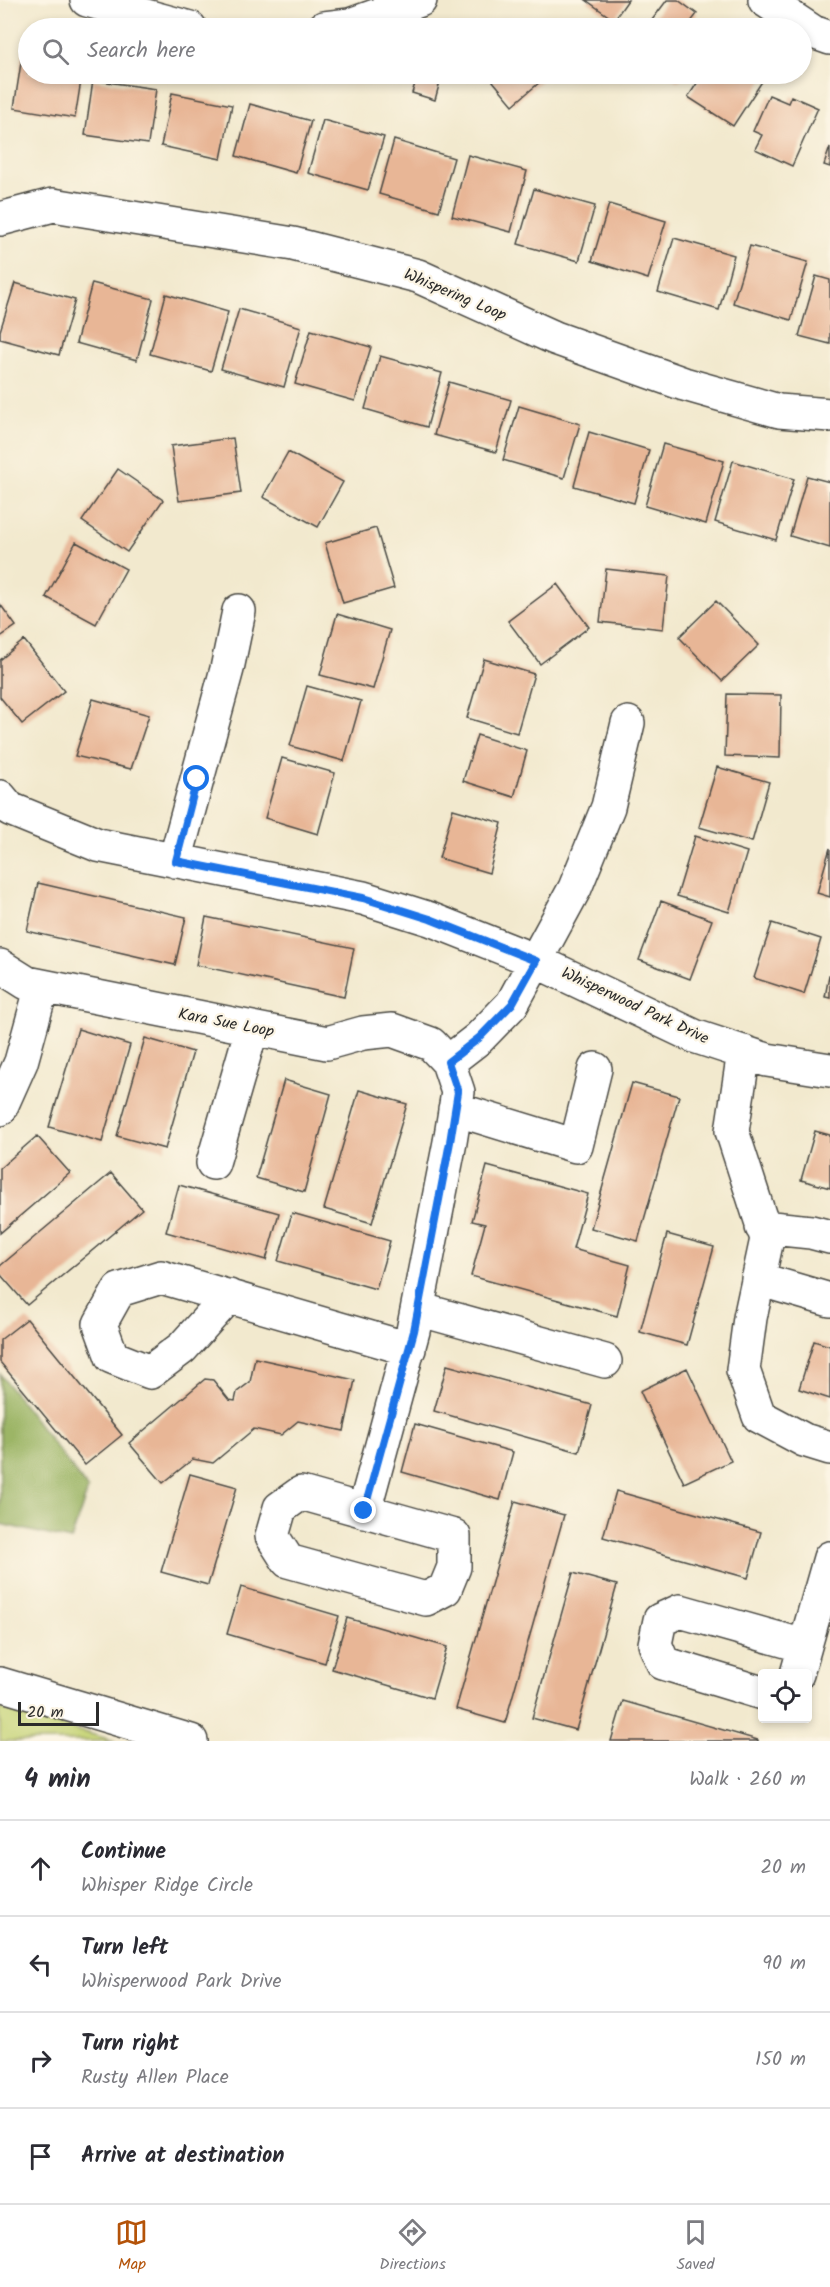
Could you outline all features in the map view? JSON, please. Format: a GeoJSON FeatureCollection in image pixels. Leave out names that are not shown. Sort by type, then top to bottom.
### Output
{"type":"FeatureCollection","features":[{"type":"Feature","properties":{"kind":"street"},"geometry":{"type":"LineString","coordinates":[[87,0],[153,18]]}},
{"type":"Feature","properties":{"kind":"street"},"geometry":{"type":"LineString","coordinates":[[370,18],[420,0]]}},
{"type":"Feature","properties":{"kind":"street"},"geometry":{"type":"LineString","coordinates":[[765,0],[792,18]]}},
{"type":"Feature","properties":{"kind":"street"},"geometry":{"type":"LineString","coordinates":[[812,31],[830,38]]}},
{"type":"Feature","properties":{"kind":"street","name":"Whispering Loop"},"geometry":{"type":"LineString","coordinates":[[0,219],[53,205],[293,244],[418,276],[555,338],[684,384],[779,411],[830,415]]}},
{"type":"Feature","properties":{"kind":"street"},"geometry":{"type":"LineString","coordinates":[[176,861],[227,669],[239,611]]}},
{"type":"Feature","properties":{"kind":"street"},"geometry":{"type":"LineString","coordinates":[[364,1511],[418,1309],[458,1092],[448,1062],[479,1038],[512,1004],[575,888],[608,807],[628,723]]}},
{"type":"Feature","properties":{"kind":"street","name":"Whisperwood Park Drive"},"geometry":{"type":"LineString","coordinates":[[3,809],[98,845],[363,898],[430,919],[536,961],[694,1036],[766,1060],[830,1071]]}},
{"type":"Feature","properties":{"kind":"street","name":"Kara Sue Loop"},"geometry":{"type":"LineString","coordinates":[[0,966],[27,983],[327,1043],[363,1033],[392,1030],[431,1044],[448,1062]]}},
{"type":"Feature","properties":{"kind":"street"},"geometry":{"type":"LineString","coordinates":[[0,1109],[21,1062],[42,986]]}},
{"type":"Feature","properties":{"kind":"street"},"geometry":{"type":"LineString","coordinates":[[213,1163],[252,1028]]}},
{"type":"Feature","properties":{"kind":"street"},"geometry":{"type":"LineString","coordinates":[[744,1052],[732,1131],[767,1239],[750,1318],[743,1370],[759,1416],[804,1440],[830,1448]]}},
{"type":"Feature","properties":{"kind":"street"},"geometry":{"type":"LineString","coordinates":[[455,1109],[576,1146],[595,1069]]}},
{"type":"Feature","properties":{"kind":"street"},"geometry":{"type":"LineString","coordinates":[[762,1227],[811,1232],[830,1237]]}},
{"type":"Feature","properties":{"kind":"street"},"geometry":{"type":"LineString","coordinates":[[758,1279],[830,1300]]}},
{"type":"Feature","properties":{"kind":"street"},"geometry":{"type":"LineString","coordinates":[[229,1296],[409,1349]]}},
{"type":"Feature","properties":{"kind":"street"},"geometry":{"type":"LineString","coordinates":[[418,1309],[605,1361]]}},
{"type":"Feature","properties":{"kind":"street"},"geometry":{"type":"LineString","coordinates":[[301,1493],[364,1511],[454,1536],[454,1567],[445,1589],[426,1599],[288,1561],[272,1536],[280,1508],[301,1493]]}},
{"type":"Feature","properties":{"kind":"street"},"geometry":{"type":"LineString","coordinates":[[758,1692],[663,1663],[655,1644],[660,1620],[680,1611],[800,1660],[830,1558]]}},
{"type":"Feature","properties":{"kind":"street"},"geometry":{"type":"LineString","coordinates":[[0,1684],[191,1741]]}},
{"type":"Feature","properties":{"kind":"green space"},"geometry":{"type":"Polygon","coordinates":[[[0,1374],[88,1489],[71,1540],[0,1524],[0,1374]]]}},
{"type":"Feature","properties":{"kind":"green space"},"geometry":{"type":"Polygon","coordinates":[[[0,1708],[115,1741],[0,1741],[0,1708]]]}},
{"type":"Feature","properties":{"kind":"building"},"geometry":{"type":"Polygon","coordinates":[[[586,0],[628,0],[615,18],[611,18],[586,0]]]}},
{"type":"Feature","properties":{"kind":"building"},"geometry":{"type":"Polygon","coordinates":[[[667,0],[678,0],[697,14],[694,18],[654,18],[667,0]]]}},
{"type":"Feature","properties":{"kind":"building"},"geometry":{"type":"Polygon","coordinates":[[[18,82],[80,84],[75,118],[14,108],[18,82]]]}},
{"type":"Feature","properties":{"kind":"building"},"geometry":{"type":"Polygon","coordinates":[[[92,84],[121,84],[156,89],[148,144],[85,135],[92,84]]]}},
{"type":"Feature","properties":{"kind":"building"},"geometry":{"type":"Polygon","coordinates":[[[415,84],[439,84],[435,100],[412,93],[415,84]]]}},
{"type":"Feature","properties":{"kind":"building"},"geometry":{"type":"Polygon","coordinates":[[[495,84],[538,84],[513,105],[495,84]]]}},
{"type":"Feature","properties":{"kind":"building"},"geometry":{"type":"Polygon","coordinates":[[[696,84],[760,84],[733,126],[688,97],[696,84]]]}},
{"type":"Feature","properties":{"kind":"building"},"geometry":{"type":"Polygon","coordinates":[[[172,93],[232,105],[221,159],[161,146],[172,93]]]}},
{"type":"Feature","properties":{"kind":"building"},"geometry":{"type":"Polygon","coordinates":[[[769,95],[788,103],[791,96],[818,108],[792,166],[755,149],[762,135],[753,131],[769,95]]]}},
{"type":"Feature","properties":{"kind":"building"},"geometry":{"type":"Polygon","coordinates":[[[250,104],[311,121],[296,173],[236,156],[250,104]]]}},
{"type":"Feature","properties":{"kind":"building"},"geometry":{"type":"Polygon","coordinates":[[[323,120],[384,137],[368,190],[308,173],[323,120]]]}},
{"type":"Feature","properties":{"kind":"building"},"geometry":{"type":"Polygon","coordinates":[[[394,140],[454,158],[439,211],[379,194],[394,140]]]}},
{"type":"Feature","properties":{"kind":"building"},"geometry":{"type":"Polygon","coordinates":[[[830,147],[830,167],[824,165],[830,147]]]}},
{"type":"Feature","properties":{"kind":"building"},"geometry":{"type":"Polygon","coordinates":[[[468,155],[527,171],[511,232],[452,216],[468,155]]]}},
{"type":"Feature","properties":{"kind":"building"},"geometry":{"type":"Polygon","coordinates":[[[534,189],[595,206],[579,261],[518,244],[534,189]]]}},
{"type":"Feature","properties":{"kind":"building"},"geometry":{"type":"Polygon","coordinates":[[[609,204],[666,221],[648,279],[592,261],[609,204]]]}},
{"type":"Feature","properties":{"kind":"building"},"geometry":{"type":"Polygon","coordinates":[[[674,238],[734,255],[719,310],[658,292],[674,238]]]}},
{"type":"Feature","properties":{"kind":"building"},"geometry":{"type":"Polygon","coordinates":[[[750,246],[808,262],[791,320],[733,303],[750,246]]]}},
{"type":"Feature","properties":{"kind":"building"},"geometry":{"type":"Polygon","coordinates":[[[816,276],[830,280],[830,344],[799,336],[816,276]]]}},
{"type":"Feature","properties":{"kind":"building"},"geometry":{"type":"Polygon","coordinates":[[[15,283],[75,300],[59,355],[0,339],[0,331],[15,283]]]}},
{"type":"Feature","properties":{"kind":"building"},"geometry":{"type":"Polygon","coordinates":[[[92,283],[153,299],[137,360],[76,343],[92,283]]]}},
{"type":"Feature","properties":{"kind":"building"},"geometry":{"type":"Polygon","coordinates":[[[166,294],[228,312],[211,371],[150,354],[166,294]]]}},
{"type":"Feature","properties":{"kind":"building"},"geometry":{"type":"Polygon","coordinates":[[[239,309],[301,327],[284,387],[221,369],[239,309]]]}},
{"type":"Feature","properties":{"kind":"building"},"geometry":{"type":"Polygon","coordinates":[[[311,330],[371,347],[355,401],[295,384],[311,330]]]}},
{"type":"Feature","properties":{"kind":"building"},"geometry":{"type":"Polygon","coordinates":[[[380,356],[442,373],[427,427],[365,409],[380,356]]]}},
{"type":"Feature","properties":{"kind":"building"},"geometry":{"type":"Polygon","coordinates":[[[449,382],[511,400],[496,452],[434,435],[449,382]]]}},
{"type":"Feature","properties":{"kind":"building"},"geometry":{"type":"Polygon","coordinates":[[[519,406],[580,424],[564,478],[503,460],[519,406]]]}},
{"type":"Feature","properties":{"kind":"building"},"geometry":{"type":"Polygon","coordinates":[[[589,432],[649,450],[634,503],[574,486],[589,432]]]}},
{"type":"Feature","properties":{"kind":"building"},"geometry":{"type":"Polygon","coordinates":[[[233,438],[241,493],[179,501],[171,446],[233,438]]]}},
{"type":"Feature","properties":{"kind":"building"},"geometry":{"type":"Polygon","coordinates":[[[663,444],[724,461],[706,524],[645,506],[663,444]]]}},
{"type":"Feature","properties":{"kind":"building"},"geometry":{"type":"Polygon","coordinates":[[[288,452],[343,482],[318,527],[263,497],[288,452]]]}},
{"type":"Feature","properties":{"kind":"building"},"geometry":{"type":"Polygon","coordinates":[[[733,461],[794,479],[776,540],[715,522],[733,461]]]}},
{"type":"Feature","properties":{"kind":"building"},"geometry":{"type":"Polygon","coordinates":[[[118,469],[163,500],[127,552],[82,521],[118,469]]]}},
{"type":"Feature","properties":{"kind":"building"},"geometry":{"type":"Polygon","coordinates":[[[807,476],[830,482],[830,548],[790,536],[807,476]]]}},
{"type":"Feature","properties":{"kind":"building"},"geometry":{"type":"Polygon","coordinates":[[[376,528],[394,588],[343,603],[325,543],[376,528]]]}},
{"type":"Feature","properties":{"kind":"building"},"geometry":{"type":"Polygon","coordinates":[[[76,542],[126,569],[96,624],[46,597],[76,542]]]}},
{"type":"Feature","properties":{"kind":"building"},"geometry":{"type":"Polygon","coordinates":[[[606,569],[669,576],[663,629],[600,622],[606,569]]]}},
{"type":"Feature","properties":{"kind":"building"},"geometry":{"type":"Polygon","coordinates":[[[557,584],[589,627],[540,664],[508,621],[557,584]]]}},
{"type":"Feature","properties":{"kind":"building"},"geometry":{"type":"Polygon","coordinates":[[[716,601],[759,645],[722,681],[679,637],[716,601]]]}},
{"type":"Feature","properties":{"kind":"building"},"geometry":{"type":"Polygon","coordinates":[[[0,604],[16,626],[0,637],[0,604]]]}},
{"type":"Feature","properties":{"kind":"building"},"geometry":{"type":"Polygon","coordinates":[[[337,614],[390,630],[373,689],[320,675],[337,614]]]}},
{"type":"Feature","properties":{"kind":"building"},"geometry":{"type":"Polygon","coordinates":[[[24,640],[64,691],[22,724],[0,697],[0,660],[24,640]]]}},
{"type":"Feature","properties":{"kind":"building"},"geometry":{"type":"Polygon","coordinates":[[[484,659],[534,674],[517,733],[467,718],[484,659]]]}},
{"type":"Feature","properties":{"kind":"building"},"geometry":{"type":"Polygon","coordinates":[[[307,686],[361,701],[344,761],[290,746],[307,686]]]}},
{"type":"Feature","properties":{"kind":"building"},"geometry":{"type":"Polygon","coordinates":[[[727,694],[781,695],[780,758],[725,756],[727,694]]]}},
{"type":"Feature","properties":{"kind":"building"},"geometry":{"type":"Polygon","coordinates":[[[93,699],[149,715],[131,769],[75,756],[93,699]]]}},
{"type":"Feature","properties":{"kind":"building"},"geometry":{"type":"Polygon","coordinates":[[[477,735],[527,751],[514,797],[463,781],[477,735]]]}},
{"type":"Feature","properties":{"kind":"building"},"geometry":{"type":"Polygon","coordinates":[[[282,758],[335,773],[318,834],[265,818],[282,758]]]}},
{"type":"Feature","properties":{"kind":"building"},"geometry":{"type":"Polygon","coordinates":[[[717,767],[769,782],[752,842],[699,827],[717,767]]]}},
{"type":"Feature","properties":{"kind":"building"},"geometry":{"type":"Polygon","coordinates":[[[453,809],[502,823],[489,873],[439,858],[453,809]]]}},
{"type":"Feature","properties":{"kind":"building"},"geometry":{"type":"Polygon","coordinates":[[[695,836],[747,852],[729,912],[677,896],[695,836]]]}},
{"type":"Feature","properties":{"kind":"building"},"geometry":{"type":"Polygon","coordinates":[[[830,848],[830,897],[817,893],[830,848]]]}},
{"type":"Feature","properties":{"kind":"building"},"geometry":{"type":"Polygon","coordinates":[[[38,883],[186,917],[175,965],[27,931],[38,883]]]}},
{"type":"Feature","properties":{"kind":"building"},"geometry":{"type":"Polygon","coordinates":[[[661,901],[712,920],[690,979],[639,960],[661,901]]]}},
{"type":"Feature","properties":{"kind":"building"},"geometry":{"type":"Polygon","coordinates":[[[206,917],[354,948],[344,997],[196,965],[206,917]]]}},
{"type":"Feature","properties":{"kind":"building"},"geometry":{"type":"Polygon","coordinates":[[[772,923],[821,939],[804,994],[754,978],[772,923]]]}},
{"type":"Feature","properties":{"kind":"building"},"geometry":{"type":"Polygon","coordinates":[[[830,975],[830,998],[825,997],[830,975]]]}},
{"type":"Feature","properties":{"kind":"building"},"geometry":{"type":"Polygon","coordinates":[[[78,1029],[130,1045],[102,1142],[49,1127],[78,1029]]]}},
{"type":"Feature","properties":{"kind":"building"},"geometry":{"type":"Polygon","coordinates":[[[145,1038],[193,1052],[165,1149],[117,1136],[145,1038]]]}},
{"type":"Feature","properties":{"kind":"building"},"geometry":{"type":"Polygon","coordinates":[[[284,1080],[331,1094],[304,1192],[256,1178],[284,1080]]]}},
{"type":"Feature","properties":{"kind":"building"},"geometry":{"type":"Polygon","coordinates":[[[632,1083],[679,1096],[638,1241],[591,1228],[632,1083]]]}},
{"type":"Feature","properties":{"kind":"building"},"geometry":{"type":"Polygon","coordinates":[[[359,1090],[407,1104],[372,1223],[324,1209],[359,1090]]]}},
{"type":"Feature","properties":{"kind":"building"},"geometry":{"type":"Polygon","coordinates":[[[815,1131],[830,1135],[830,1188],[801,1180],[815,1131]]]}},
{"type":"Feature","properties":{"kind":"building"},"geometry":{"type":"Polygon","coordinates":[[[37,1136],[70,1173],[0,1233],[0,1168],[37,1136]]]}},
{"type":"Feature","properties":{"kind":"building"},"geometry":{"type":"Polygon","coordinates":[[[487,1166],[588,1194],[573,1249],[630,1265],[617,1316],[471,1276],[485,1224],[472,1221],[487,1166]]]}},
{"type":"Feature","properties":{"kind":"building"},"geometry":{"type":"Polygon","coordinates":[[[111,1173],[142,1209],[27,1305],[0,1274],[0,1266],[111,1173]]]}},
{"type":"Feature","properties":{"kind":"building"},"geometry":{"type":"Polygon","coordinates":[[[179,1185],[279,1213],[266,1260],[166,1232],[179,1185]]]}},
{"type":"Feature","properties":{"kind":"building"},"geometry":{"type":"Polygon","coordinates":[[[292,1213],[390,1241],[376,1289],[278,1261],[292,1213]]]}},
{"type":"Feature","properties":{"kind":"building"},"geometry":{"type":"Polygon","coordinates":[[[667,1234],[714,1247],[687,1345],[640,1332],[667,1234]]]}},
{"type":"Feature","properties":{"kind":"building"},"geometry":{"type":"Polygon","coordinates":[[[27,1319],[122,1435],[85,1465],[0,1362],[0,1340],[27,1319]]]}},
{"type":"Feature","properties":{"kind":"building"},"geometry":{"type":"Polygon","coordinates":[[[814,1341],[830,1346],[830,1399],[799,1389],[814,1341]]]}},
{"type":"Feature","properties":{"kind":"building"},"geometry":{"type":"Polygon","coordinates":[[[255,1358],[355,1380],[344,1431],[298,1421],[281,1435],[254,1429],[213,1463],[193,1459],[163,1483],[129,1443],[205,1379],[213,1380],[229,1400],[235,1401],[237,1392],[250,1382],[255,1358]]]}},
{"type":"Feature","properties":{"kind":"building"},"geometry":{"type":"Polygon","coordinates":[[[447,1365],[592,1405],[579,1452],[434,1411],[447,1365]]]}},
{"type":"Feature","properties":{"kind":"building"},"geometry":{"type":"Polygon","coordinates":[[[687,1368],[731,1461],[684,1483],[640,1391],[687,1368]]]}},
{"type":"Feature","properties":{"kind":"building"},"geometry":{"type":"Polygon","coordinates":[[[415,1424],[513,1452],[500,1500],[402,1472],[415,1424]]]}},
{"type":"Feature","properties":{"kind":"building"},"geometry":{"type":"Polygon","coordinates":[[[190,1474],[237,1487],[208,1585],[161,1572],[190,1474]]]}},
{"type":"Feature","properties":{"kind":"building"},"geometry":{"type":"Polygon","coordinates":[[[616,1491],[761,1532],[748,1578],[603,1537],[616,1491]]]}},
{"type":"Feature","properties":{"kind":"building"},"geometry":{"type":"Polygon","coordinates":[[[515,1501],[564,1515],[505,1723],[456,1709],[515,1501]]]}},
{"type":"Feature","properties":{"kind":"building"},"geometry":{"type":"Polygon","coordinates":[[[573,1573],[617,1585],[576,1730],[532,1718],[573,1573]]]}},
{"type":"Feature","properties":{"kind":"building"},"geometry":{"type":"Polygon","coordinates":[[[241,1587],[339,1616],[325,1663],[227,1634],[241,1587]]]}},
{"type":"Feature","properties":{"kind":"building"},"geometry":{"type":"Polygon","coordinates":[[[347,1618],[447,1647],[432,1698],[332,1669],[347,1618]]]}},
{"type":"Feature","properties":{"kind":"building"},"geometry":{"type":"Polygon","coordinates":[[[623,1701],[758,1740],[758,1741],[611,1741],[623,1701]]]}},
{"type":"Feature","properties":{"kind":"route"},"geometry":{"type":"LineString","coordinates":[[197,779],[176,861],[363,898],[430,919],[536,961],[512,1004],[479,1038],[448,1062],[458,1092],[450,1142],[414,1331],[364,1511]]}}]}
